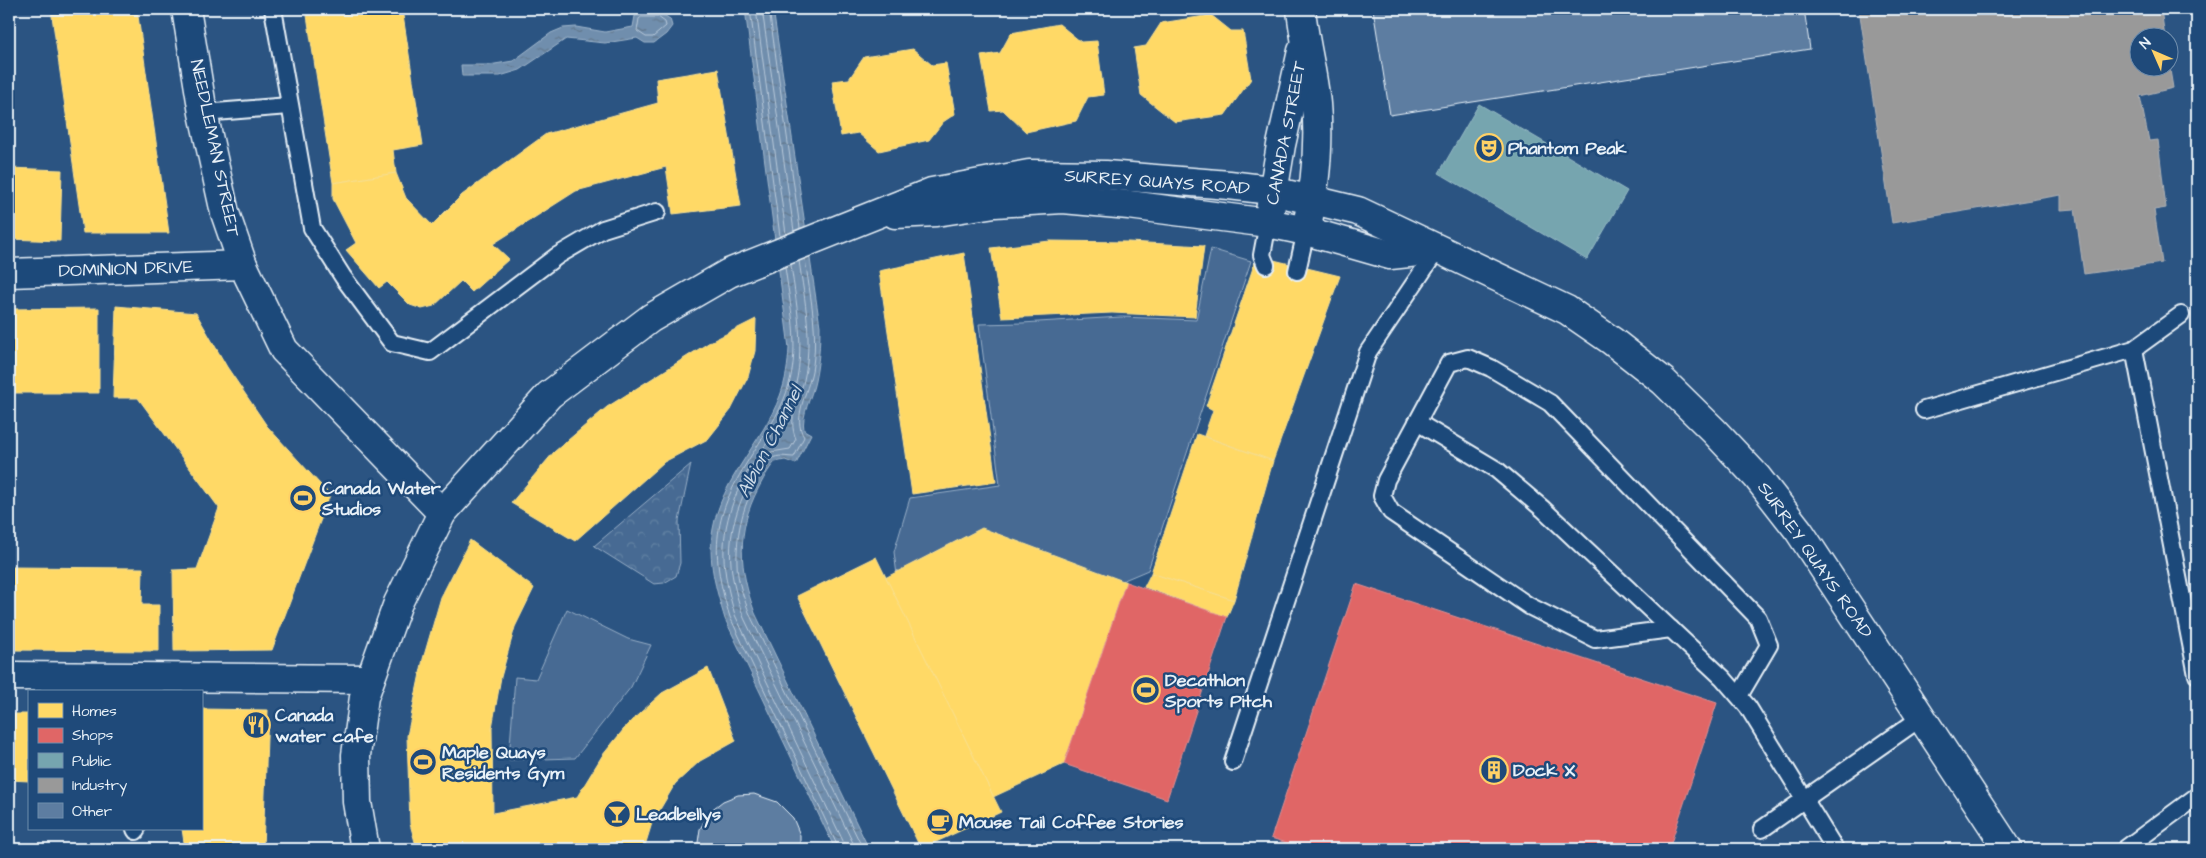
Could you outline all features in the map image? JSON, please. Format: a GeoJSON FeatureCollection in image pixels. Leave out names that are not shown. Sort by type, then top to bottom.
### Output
{"type":"FeatureCollection","features":[{"type":"Feature","properties":{"kind":"street","name":"NEEDLEMAN STREET"},"geometry":{"type":"LineString","coordinates":[[186,9],[203,113],[225,213],[243,265],[284,350],[442,513]]}},
{"type":"Feature","properties":{"kind":"street","name":"CANADA STREET"},"geometry":{"type":"LineString","coordinates":[[1301,9],[1304,42],[1316,103],[1318,148],[1312,200],[1306,231]]}},
{"type":"Feature","properties":{"kind":"street","name":"CANADA STREET"},"geometry":{"type":"LineString","coordinates":[[1268,223],[1288,111],[1304,42]]}},
{"type":"Feature","properties":{"kind":"street","name":"SURREY QUAYS ROAD"},"geometry":{"type":"LineString","coordinates":[[365,849],[357,802],[356,755],[364,697],[398,603],[442,513],[549,395],[651,318],[728,273],[932,192],[1030,174],[1106,175],[1274,191],[1358,212],[1437,250],[1501,277],[1567,310],[1612,341],[1663,381],[1757,477],[1799,531],[2008,849]]}},
{"type":"Feature","properties":{"kind":"street","name":"SURREY QUAYS ROAD"},"geometry":{"type":"LineString","coordinates":[[872,215],[936,212],[995,203],[1063,199],[1129,205],[1268,223],[1306,231],[1390,255],[1437,250]]}},
{"type":"Feature","properties":{"kind":"street","name":"DOMINION DRIVE"},"geometry":{"type":"LineString","coordinates":[[9,273],[243,265]]}},
{"type":"Feature","properties":{"kind":"street"},"geometry":{"type":"LineString","coordinates":[[9,676],[130,685],[370,679]]}},
{"type":"Feature","properties":{"kind":"lane"},"geometry":{"type":"LineString","coordinates":[[273,9],[288,106],[312,228],[343,277],[392,342],[430,352],[557,256],[603,229],[657,212]]}},
{"type":"Feature","properties":{"kind":"lane"},"geometry":{"type":"LineString","coordinates":[[203,113],[288,106]]}},
{"type":"Feature","properties":{"kind":"lane"},"geometry":{"type":"LineString","coordinates":[[1266,265],[1262,254],[1268,223]]}},
{"type":"Feature","properties":{"kind":"lane"},"geometry":{"type":"LineString","coordinates":[[1297,271],[1306,231]]}},
{"type":"Feature","properties":{"kind":"lane"},"geometry":{"type":"LineString","coordinates":[[1233,762],[1368,352],[1437,250]]}},
{"type":"Feature","properties":{"kind":"lane"},"geometry":{"type":"LineString","coordinates":[[1924,410],[2134,349],[2181,315]]}},
{"type":"Feature","properties":{"kind":"lane"},"geometry":{"type":"LineString","coordinates":[[2134,349],[2197,675]]}},
{"type":"Feature","properties":{"kind":"lane"},"geometry":{"type":"LineString","coordinates":[[1671,629],[1595,639],[1529,606],[1391,512],[1382,496],[1386,480],[1449,363],[1468,358],[1491,368],[1550,403],[1758,618],[1770,645],[1739,696]]}},
{"type":"Feature","properties":{"kind":"lane"},"geometry":{"type":"LineString","coordinates":[[1417,422],[1497,470],[1543,509],[1723,678],[1748,707],[1803,800],[1835,849]]}},
{"type":"Feature","properties":{"kind":"lane"},"geometry":{"type":"LineString","coordinates":[[1762,829],[1922,717]]}},
{"type":"Feature","properties":{"kind":"lane"},"geometry":{"type":"LineString","coordinates":[[2125,849],[2197,796]]}},
{"type":"Feature","properties":{"kind":"green space"},"geometry":{"type":"Polygon","coordinates":[[[1211,249],[1251,261],[1148,570],[1110,586],[900,598],[894,552],[910,498],[1000,485],[979,324],[1121,317],[1196,320],[1211,249]]]}},
{"type":"Feature","properties":{"kind":"green space"},"geometry":{"type":"Polygon","coordinates":[[[691,464],[679,521],[680,563],[676,576],[664,583],[654,584],[594,546],[691,464]]]}},
{"type":"Feature","properties":{"kind":"green space"},"geometry":{"type":"Polygon","coordinates":[[[567,609],[628,639],[651,645],[631,687],[575,758],[509,760],[515,677],[536,679],[567,609]]]}},
{"type":"Feature","properties":{"kind":"water","name":"Albion Channel"},"geometry":{"type":"Polygon","coordinates":[[[745,9],[773,9],[820,326],[819,354],[814,387],[805,412],[803,424],[804,430],[811,434],[796,464],[785,460],[775,462],[758,489],[746,520],[742,551],[743,566],[755,613],[869,849],[835,849],[725,619],[713,574],[711,541],[718,511],[733,477],[763,429],[780,396],[784,384],[789,348],[745,9]]]}},
{"type":"Feature","properties":{"kind":"water"},"geometry":{"type":"Polygon","coordinates":[[[639,12],[659,12],[670,19],[672,26],[666,34],[654,43],[645,43],[637,38],[605,43],[566,39],[520,70],[500,76],[462,76],[461,65],[489,65],[513,61],[551,33],[563,28],[576,27],[605,32],[633,27],[635,16],[639,12]]]}},
{"type":"Feature","properties":{"kind":"building: Homes"},"geometry":{"type":"Polygon","coordinates":[[[51,9],[137,9],[169,233],[83,233],[51,9]]]}},
{"type":"Feature","properties":{"kind":"building: Homes"},"geometry":{"type":"Polygon","coordinates":[[[306,9],[402,9],[423,145],[393,150],[396,173],[333,183],[306,9]]]}},
{"type":"Feature","properties":{"kind":"building: Homes"},"geometry":{"type":"Polygon","coordinates":[[[1211,15],[1231,31],[1243,31],[1251,79],[1225,115],[1175,122],[1141,95],[1134,48],[1146,46],[1161,23],[1211,15]]]}},
{"type":"Feature","properties":{"kind":"building: Homes"},"geometry":{"type":"Polygon","coordinates":[[[1059,24],[1081,42],[1097,41],[1104,95],[1088,97],[1076,121],[1026,132],[1003,110],[991,111],[981,56],[1000,53],[1011,33],[1059,24]]]}},
{"type":"Feature","properties":{"kind":"building: Homes"},"geometry":{"type":"Polygon","coordinates":[[[913,49],[932,65],[946,63],[955,114],[943,122],[929,140],[879,151],[858,133],[841,136],[832,81],[849,79],[864,57],[913,49]]]}},
{"type":"Feature","properties":{"kind":"building: Homes"},"geometry":{"type":"Polygon","coordinates":[[[718,69],[741,206],[673,214],[666,167],[576,191],[493,244],[509,259],[472,292],[461,281],[434,306],[422,309],[410,305],[387,282],[379,288],[346,250],[356,243],[333,199],[333,183],[396,173],[406,198],[432,225],[462,195],[546,134],[658,103],[656,79],[718,69]]]}},
{"type":"Feature","properties":{"kind":"building: Homes"},"geometry":{"type":"Polygon","coordinates":[[[9,168],[62,170],[60,241],[9,239],[9,168]]]}},
{"type":"Feature","properties":{"kind":"building: Homes"},"geometry":{"type":"Polygon","coordinates":[[[1050,241],[1128,242],[1204,246],[1195,317],[1112,313],[1002,318],[991,248],[1050,241]]]}},
{"type":"Feature","properties":{"kind":"building: Homes"},"geometry":{"type":"Polygon","coordinates":[[[964,253],[996,482],[912,494],[879,271],[964,253]]]}},
{"type":"Feature","properties":{"kind":"building: Homes"},"geometry":{"type":"Polygon","coordinates":[[[1257,256],[1340,276],[1273,461],[1204,436],[1213,410],[1206,406],[1257,256]]]}},
{"type":"Feature","properties":{"kind":"building: Homes"},"geometry":{"type":"Polygon","coordinates":[[[116,306],[196,313],[227,367],[267,426],[330,495],[272,650],[174,651],[173,570],[197,569],[219,508],[138,398],[113,398],[116,306]]]}},
{"type":"Feature","properties":{"kind":"building: Homes"},"geometry":{"type":"Polygon","coordinates":[[[99,308],[99,393],[9,393],[9,309],[99,308]]]}},
{"type":"Feature","properties":{"kind":"building: Homes"},"geometry":{"type":"Polygon","coordinates":[[[756,319],[755,351],[748,377],[731,410],[708,439],[664,462],[575,541],[511,503],[554,452],[607,407],[710,342],[756,319]]]}},
{"type":"Feature","properties":{"kind":"building: Homes"},"geometry":{"type":"Polygon","coordinates":[[[1197,434],[1273,461],[1234,600],[1151,573],[1197,434]]]}},
{"type":"Feature","properties":{"kind":"building: Homes"},"geometry":{"type":"Polygon","coordinates":[[[982,528],[1126,582],[1064,764],[993,797],[885,578],[982,528]]]}},
{"type":"Feature","properties":{"kind":"building: Homes"},"geometry":{"type":"Polygon","coordinates":[[[470,540],[534,588],[515,627],[501,677],[492,728],[493,813],[577,797],[602,756],[628,724],[662,693],[708,668],[736,741],[700,761],[675,784],[652,823],[644,849],[417,849],[410,824],[407,736],[423,659],[441,597],[470,540]]]}},
{"type":"Feature","properties":{"kind":"building: Homes"},"geometry":{"type":"Polygon","coordinates":[[[876,557],[1001,812],[921,849],[797,596],[876,557]]]}},
{"type":"Feature","properties":{"kind":"building: Homes"},"geometry":{"type":"Polygon","coordinates":[[[9,567],[143,568],[142,605],[159,605],[159,651],[9,650],[9,567]]]}},
{"type":"Feature","properties":{"kind":"building: Homes"},"geometry":{"type":"Polygon","coordinates":[[[1151,573],[1234,600],[1227,617],[1144,587],[1151,573]]]}},
{"type":"Feature","properties":{"kind":"building: Homes"},"geometry":{"type":"Polygon","coordinates":[[[202,709],[268,710],[263,849],[185,849],[182,830],[202,830],[202,709]]]}},
{"type":"Feature","properties":{"kind":"building: Homes"},"geometry":{"type":"Polygon","coordinates":[[[9,714],[28,714],[28,781],[9,780],[9,714]]]}},
{"type":"Feature","properties":{"kind":"building: Shops","name":"Decathlon Sports Pitch"},"geometry":{"type":"Polygon","coordinates":[[[1126,582],[1227,617],[1167,799],[1064,764],[1126,582]]]}},
{"type":"Feature","properties":{"kind":"building: Shops","name":"Dock X"},"geometry":{"type":"Polygon","coordinates":[[[1356,584],[1717,703],[1669,849],[1306,849],[1271,838],[1356,584]]]}},
{"type":"Feature","properties":{"kind":"building: Public"},"geometry":{"type":"Polygon","coordinates":[[[1479,104],[1627,191],[1587,260],[1439,173],[1479,104]]]}},
{"type":"Feature","properties":{"kind":"building: Industry"},"geometry":{"type":"Polygon","coordinates":[[[1859,9],[2161,9],[2164,28],[2128,28],[2128,78],[2171,78],[2173,88],[2140,96],[2149,141],[2158,140],[2166,208],[2154,210],[2162,263],[2084,274],[2075,209],[2061,210],[2061,195],[1892,223],[1859,9]]]}},
{"type":"Feature","properties":{"kind":"building: Other"},"geometry":{"type":"Polygon","coordinates":[[[1373,9],[1804,9],[1810,49],[1390,115],[1373,9]]]}},
{"type":"Feature","properties":{"kind":"building: Other"},"geometry":{"type":"Polygon","coordinates":[[[754,794],[777,802],[793,818],[800,835],[800,849],[697,849],[700,829],[710,811],[723,801],[738,795],[754,794]]]}},
{"type":"Feature","properties":{"kind":"place","name":"Phantom Peak"},"geometry":{"type":"Point","coordinates":[1489,148]}},
{"type":"Feature","properties":{"kind":"place","name":"Canada Water Studios"},"geometry":{"type":"Point","coordinates":[303,498]}},
{"type":"Feature","properties":{"kind":"place","name":"Decathlon Sports Pitch"},"geometry":{"type":"Point","coordinates":[1146,690]}},
{"type":"Feature","properties":{"kind":"place","name":"Canada water cafe"},"geometry":{"type":"Point","coordinates":[256,725]}},
{"type":"Feature","properties":{"kind":"place","name":"Maple Quays Residents Gym"},"geometry":{"type":"Point","coordinates":[423,762]}},
{"type":"Feature","properties":{"kind":"place","name":"Dock X"},"geometry":{"type":"Point","coordinates":[1494,770]}},
{"type":"Feature","properties":{"kind":"place","name":"Leadbellys"},"geometry":{"type":"Point","coordinates":[617,814]}},
{"type":"Feature","properties":{"kind":"place","name":"Mouse Tail Coffee Stories"},"geometry":{"type":"Point","coordinates":[940,822]}}]}
